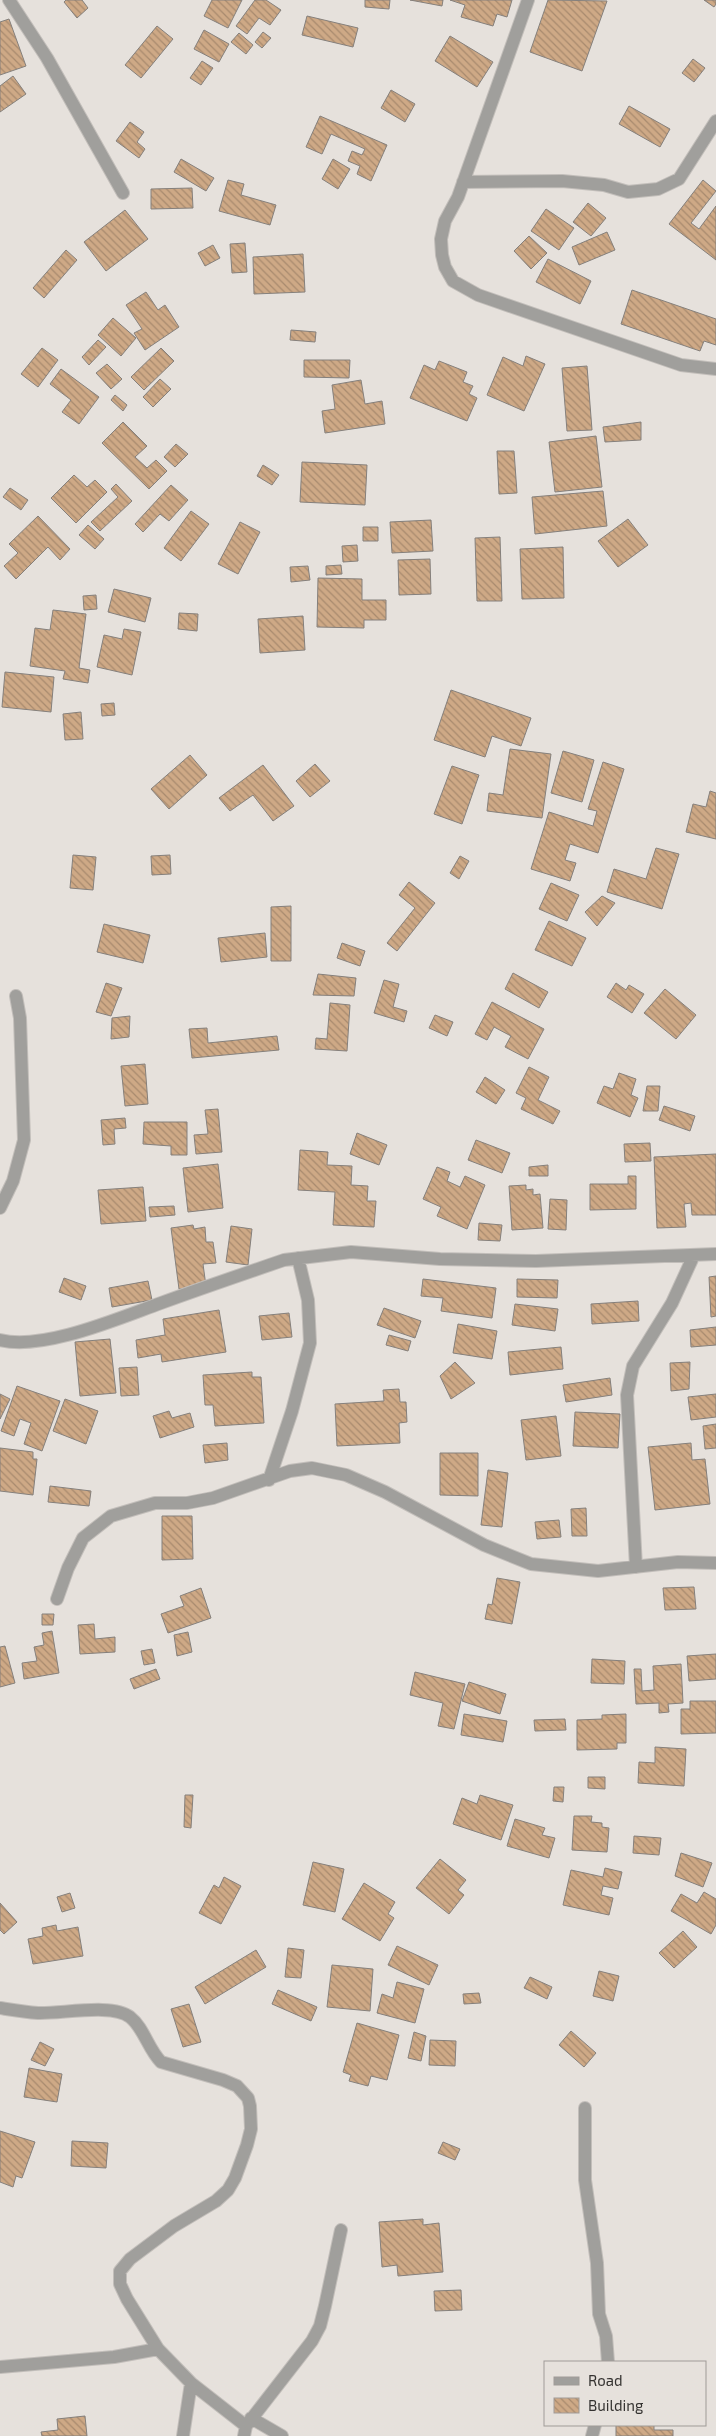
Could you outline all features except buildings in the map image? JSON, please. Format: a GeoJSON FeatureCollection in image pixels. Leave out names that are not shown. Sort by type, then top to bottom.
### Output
{"type":"FeatureCollection","features":[{"type":"Feature","properties":{"kind":"street"},"geometry":{"type":"LineString","coordinates":[[9,0],[46,58],[123,193]]}},
{"type":"Feature","properties":{"kind":"street"},"geometry":{"type":"LineString","coordinates":[[528,0],[463,182],[445,221],[441,239],[446,268],[453,281],[478,295],[681,364],[716,369]]}},
{"type":"Feature","properties":{"kind":"street"},"geometry":{"type":"LineString","coordinates":[[463,182],[562,181],[604,185],[628,192],[658,189],[678,179],[716,121]]}},
{"type":"Feature","properties":{"kind":"street"},"geometry":{"type":"LineString","coordinates":[[0,1208],[13,1181],[24,1140],[20,1018],[16,996]]}},
{"type":"Feature","properties":{"kind":"street"},"geometry":{"type":"LineString","coordinates":[[0,1340],[9,1342],[50,1338],[103,1323],[284,1260],[298,1258],[351,1252],[440,1259],[536,1261],[716,1254]]}},
{"type":"Feature","properties":{"kind":"street"},"geometry":{"type":"LineString","coordinates":[[636,1567],[627,1396],[633,1366],[672,1303],[694,1255]]}},
{"type":"Feature","properties":{"kind":"street"},"geometry":{"type":"LineString","coordinates":[[269,1480],[285,1435],[310,1343],[308,1300],[298,1258]]}},
{"type":"Feature","properties":{"kind":"street"},"geometry":{"type":"LineString","coordinates":[[57,1600],[68,1568],[83,1538],[111,1516],[154,1503],[187,1503],[213,1498],[269,1480],[290,1471],[312,1468],[346,1475],[385,1492],[484,1544],[531,1564],[598,1571],[678,1562],[716,1563]]}},
{"type":"Feature","properties":{"kind":"street"},"geometry":{"type":"LineString","coordinates":[[0,2008],[39,2013],[106,2010],[127,2014],[133,2019],[160,2062],[223,2080],[237,2086],[248,2098],[251,2114],[247,2145],[235,2178],[228,2190],[130,2258],[120,2271],[122,2291],[158,2349],[191,2383],[247,2427],[282,2436]]}},
{"type":"Feature","properties":{"kind":"street"},"geometry":{"type":"LineString","coordinates":[[585,2108],[585,2180],[597,2263],[599,2314],[606,2336],[608,2361]]}},
{"type":"Feature","properties":{"kind":"street"},"geometry":{"type":"LineString","coordinates":[[247,2427],[312,2341],[320,2326],[341,2230]]}},
{"type":"Feature","properties":{"kind":"street"},"geometry":{"type":"LineString","coordinates":[[0,2367],[114,2357],[158,2349]]}},
{"type":"Feature","properties":{"kind":"street"},"geometry":{"type":"LineString","coordinates":[[183,2436],[191,2383]]}}]}
